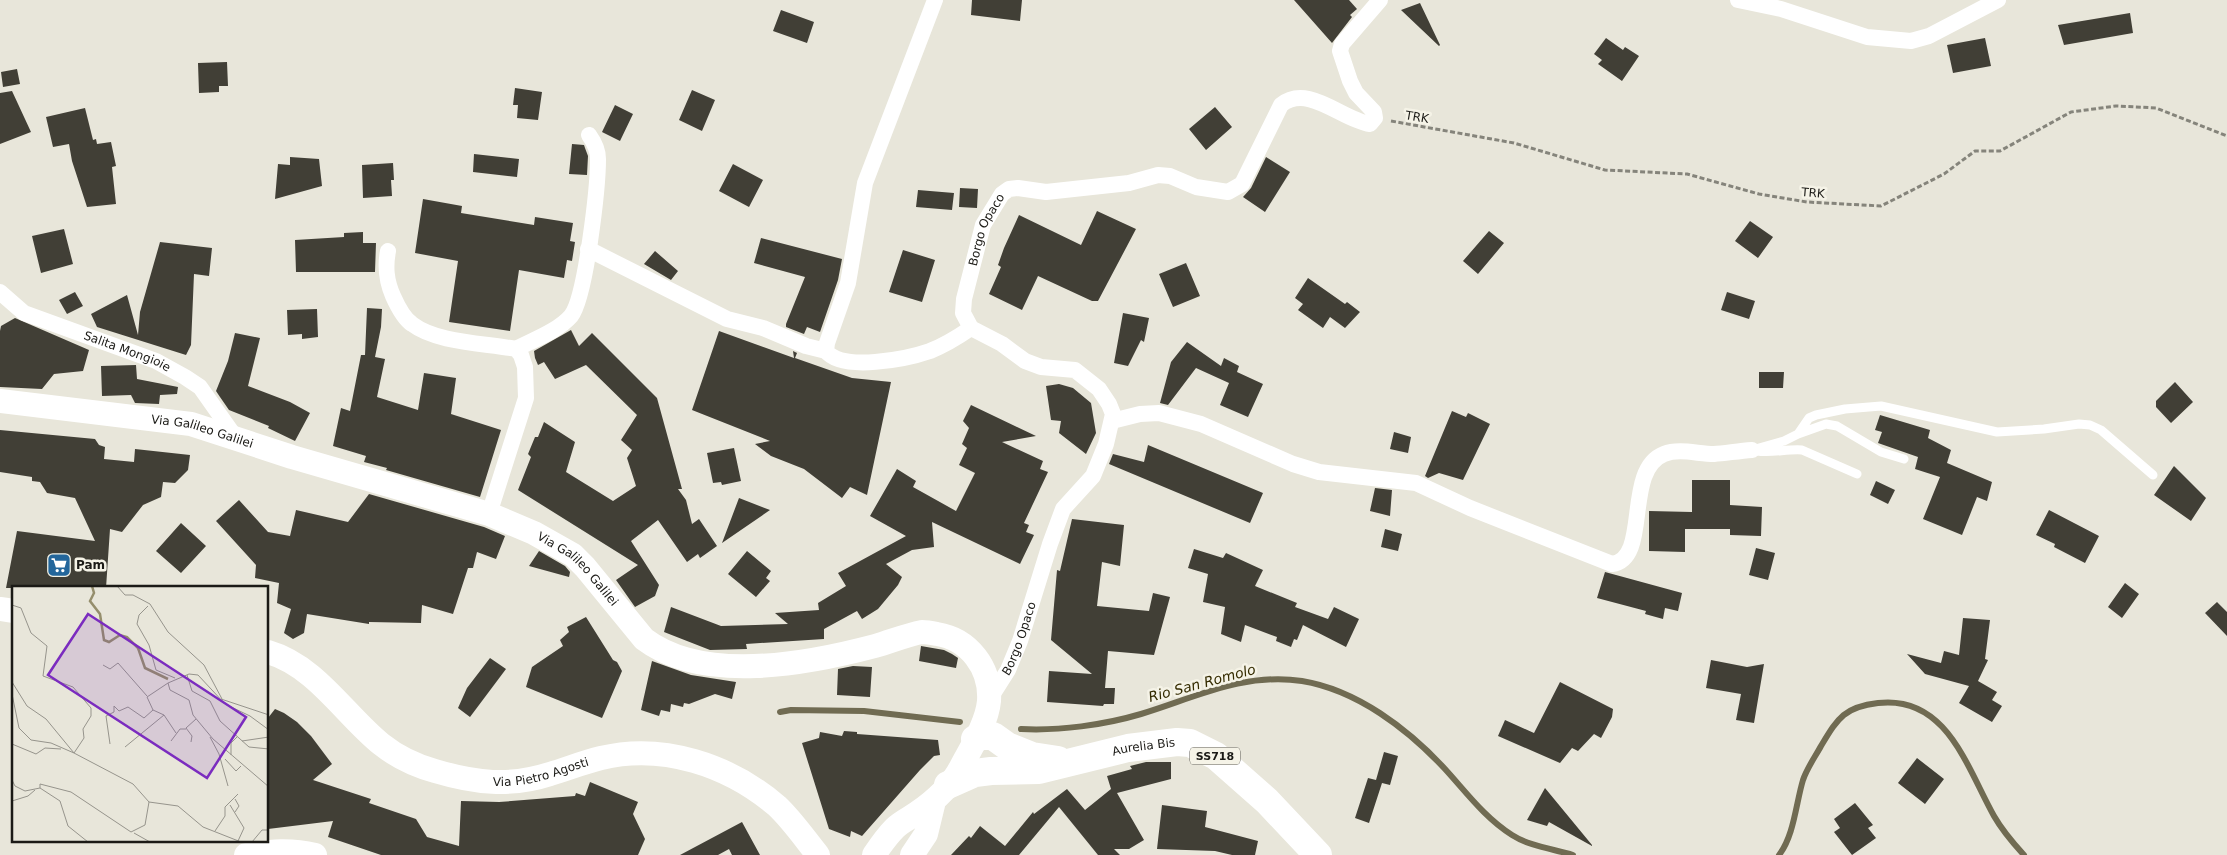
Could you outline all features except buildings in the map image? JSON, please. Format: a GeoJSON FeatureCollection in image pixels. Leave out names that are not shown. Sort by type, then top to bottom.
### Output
{"type":"FeatureCollection","features":[{"type":"Feature","properties":{"kind":"highway"},"geometry":{"type":"LineString","coordinates":[[988,706],[979,761],[991,771]]}},
{"type":"Feature","properties":{"kind":"highway","name":"SS718"},"geometry":{"type":"LineString","coordinates":[[981,742],[1007,746],[1032,756],[1077,762]]}},
{"type":"Feature","properties":{"kind":"highway","name":"Aurelia Bis"},"geometry":{"type":"LineString","coordinates":[[1077,762],[1128,748],[1177,742],[1190,743],[1216,756],[1267,801],[1318,855]]}},
{"type":"Feature","properties":{"kind":"highway","name":"SS718"},"geometry":{"type":"LineString","coordinates":[[941,793],[975,773],[1040,770],[1077,762]]}},
{"type":"Feature","properties":{"kind":"main road","name":"Via Galileo Galilei"},"geometry":{"type":"LineString","coordinates":[[0,400],[191,424],[292,457],[489,514],[534,533],[574,555],[586,567],[644,639],[656,648],[675,657],[712,664],[787,664],[821,659],[923,632],[950,636],[963,643],[976,656],[984,671],[988,706]]}},
{"type":"Feature","properties":{"kind":"main road","name":"Via Pietro Agosti"},"geometry":{"type":"LineString","coordinates":[[269,652],[298,667],[317,682],[382,744],[406,759],[432,770],[494,783],[519,781],[548,775],[602,758],[656,754],[677,757],[704,763],[744,782],[777,807],[818,855]]}},
{"type":"Feature","properties":{"kind":"main road"},"geometry":{"type":"LineString","coordinates":[[912,855],[918,826],[981,742]]}},
{"type":"Feature","properties":{"kind":"main road"},"geometry":{"type":"LineString","coordinates":[[874,855],[895,828],[918,826]]}},
{"type":"Feature","properties":{"kind":"main road"},"geometry":{"type":"LineString","coordinates":[[246,855],[278,850],[313,855]]}},
{"type":"Feature","properties":{"kind":"street"},"geometry":{"type":"LineString","coordinates":[[826,351],[826,343],[848,283],[865,183],[935,0]]}},
{"type":"Feature","properties":{"kind":"street"},"geometry":{"type":"LineString","coordinates":[[1375,118],[1374,112],[1353,87],[1340,50],[1342,44],[1380,0]]}},
{"type":"Feature","properties":{"kind":"street"},"geometry":{"type":"LineString","coordinates":[[1738,0],[1781,8],[1867,37],[1911,41],[1929,36],[1983,6],[1998,0]]}},
{"type":"Feature","properties":{"kind":"street","name":"Borgo Opaco"},"geometry":{"type":"LineString","coordinates":[[971,328],[963,313],[964,299],[983,225],[1002,194],[1009,189],[1046,192],[1129,183],[1158,175],[1170,176],[1196,187],[1228,192],[1242,184],[1282,105],[1290,98],[1299,97],[1327,105],[1360,122],[1370,124],[1375,118]]}},
{"type":"Feature","properties":{"kind":"street"},"geometry":{"type":"LineString","coordinates":[[388,251],[385,265],[388,284],[397,306],[410,324],[429,335],[516,349],[561,324],[571,316],[581,293],[588,249],[598,158],[596,145],[589,134]]}},
{"type":"Feature","properties":{"kind":"street"},"geometry":{"type":"LineString","coordinates":[[588,249],[727,319],[763,328],[806,346],[826,351],[831,357],[842,361],[862,362],[901,358],[936,348],[952,341],[971,328],[1002,344],[1025,361],[1041,367],[1075,370],[1099,389],[1109,404],[1113,414],[1112,421],[1140,414],[1159,413],[1201,424],[1293,464],[1319,472],[1416,483],[1496,518],[1612,564],[1622,562],[1628,554],[1633,538],[1643,476],[1655,458],[1675,451],[1714,454],[1752,450]]}},
{"type":"Feature","properties":{"kind":"street","name":"Salita Mongioie"},"geometry":{"type":"LineString","coordinates":[[0,292],[24,313],[156,361],[185,377],[200,387],[236,438]]}},
{"type":"Feature","properties":{"kind":"street"},"geometry":{"type":"LineString","coordinates":[[489,514],[526,398],[526,367],[516,349]]}},
{"type":"Feature","properties":{"kind":"street","name":"Borgo Opaco"},"geometry":{"type":"LineString","coordinates":[[988,706],[1008,670],[1020,641],[1050,544],[1063,509],[1093,476],[1106,444],[1112,421]]}},
{"type":"Feature","properties":{"kind":"lane"},"geometry":{"type":"LineString","coordinates":[[1798,434],[1809,418],[1816,415],[1845,409],[1881,406],[1996,432],[2044,430],[2079,424],[2090,425],[2101,430],[2152,475]]}},
{"type":"Feature","properties":{"kind":"lane"},"geometry":{"type":"LineString","coordinates":[[1752,450],[1784,441],[1826,424],[1837,426],[1881,452],[1904,459]]}},
{"type":"Feature","properties":{"kind":"lane"},"geometry":{"type":"LineString","coordinates":[[1752,450],[1766,452],[1792,449],[1802,450],[1857,474]]}},
{"type":"Feature","properties":{"kind":"path","name":"TRK"},"geometry":{"type":"LineString","coordinates":[[1375,118],[1514,144],[1605,170],[1688,174],[1759,194],[1807,202],[1882,206],[1944,174],[1975,151],[2000,151],[2071,112],[2116,106],[2156,108],[2227,136]]}},
{"type":"Feature","properties":{"kind":"waterway","name":"Rio San Romolo"},"geometry":{"type":"LineString","coordinates":[[1021,729],[1066,728],[1112,721],[1141,714],[1240,683],[1281,679],[1302,681],[1322,686],[1362,702],[1398,726],[1445,769],[1484,813],[1512,835],[1533,845],[1573,855]]}},
{"type":"Feature","properties":{"kind":"waterway","name":"Rio San Romolo"},"geometry":{"type":"LineString","coordinates":[[1779,855],[1791,829],[1805,776],[1832,728],[1843,716],[1857,707],[1878,703],[1902,704],[1921,711],[1938,723],[1952,738],[1964,757],[1997,821],[2024,855]]}},
{"type":"Feature","properties":{"kind":"waterway","name":"Rio San Romolo"},"geometry":{"type":"LineString","coordinates":[[780,712],[791,710],[864,711],[960,722]]}},
{"type":"Feature","properties":{"kind":"place","name":"Pam"},"geometry":{"type":"Point","coordinates":[59,565]}}]}
